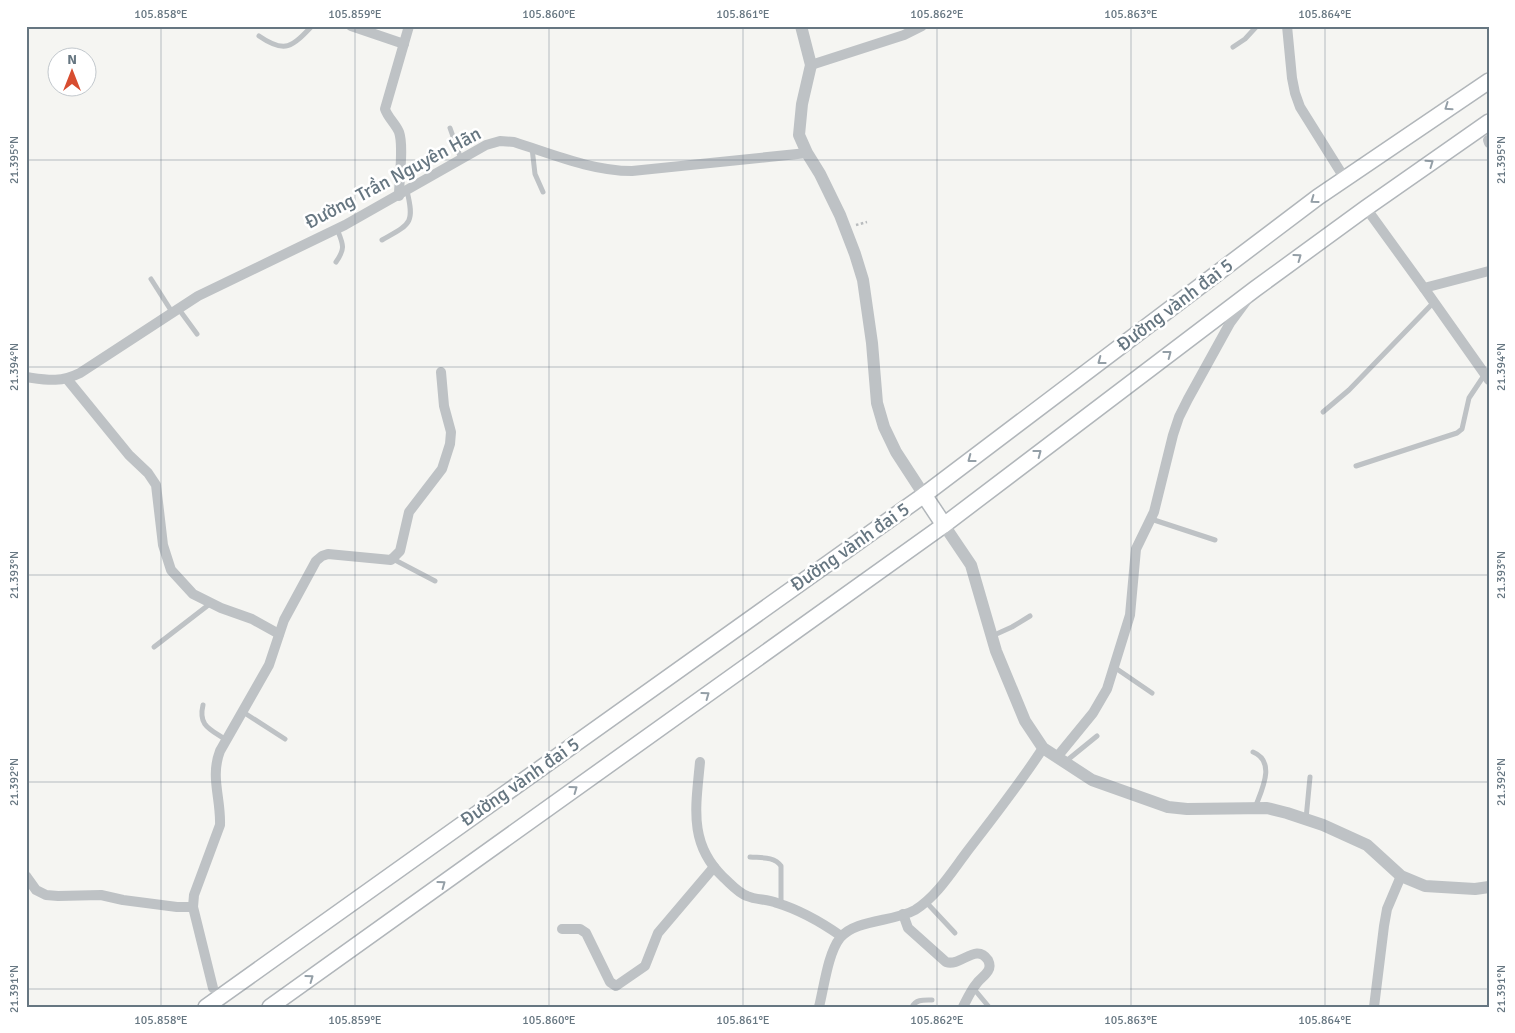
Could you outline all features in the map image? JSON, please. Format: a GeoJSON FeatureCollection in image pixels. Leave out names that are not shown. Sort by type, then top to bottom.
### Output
{"type":"FeatureCollection","features":[{"type":"Feature","properties":{"kind":"main road","name":"Đường vành đai 5"},"geometry":{"type":"LineString","coordinates":[[206,1007],[924,495],[1344,179],[1489,81]]}},
{"type":"Feature","properties":{"kind":"main road","name":"Đường vành đai 5"},"geometry":{"type":"LineString","coordinates":[[270,1007],[944,524],[1254,288],[1489,122]]}},
{"type":"Feature","properties":{"kind":"main road"},"geometry":{"type":"LineString","coordinates":[[924,495],[944,524]]}},
{"type":"Feature","properties":{"kind":"street"},"geometry":{"type":"LineString","coordinates":[[351,26],[404,44]]}},
{"type":"Feature","properties":{"kind":"street"},"geometry":{"type":"LineString","coordinates":[[403,193],[400,139],[398,130],[387,116],[386,108],[409,26]]}},
{"type":"Feature","properties":{"kind":"street"},"geometry":{"type":"LineString","coordinates":[[801,26],[811,65],[802,104],[799,136],[840,215],[863,280],[870,326],[876,403],[884,427],[896,452],[924,495]]}},
{"type":"Feature","properties":{"kind":"street"},"geometry":{"type":"LineString","coordinates":[[811,65],[922,26]]}},
{"type":"Feature","properties":{"kind":"street"},"geometry":{"type":"LineString","coordinates":[[1286,26],[1292,78],[1300,107],[1344,179]]}},
{"type":"Feature","properties":{"kind":"street","name":"Đường Trần Nguyên Hãn"},"geometry":{"type":"LineString","coordinates":[[26,377],[51,380],[67,379],[80,373],[198,296],[337,229],[486,145],[514,142],[616,171],[632,171],[807,153]]}},
{"type":"Feature","properties":{"kind":"street"},"geometry":{"type":"LineString","coordinates":[[1366,208],[1487,377]]}},
{"type":"Feature","properties":{"kind":"street"},"geometry":{"type":"LineString","coordinates":[[1424,288],[1489,271]]}},
{"type":"Feature","properties":{"kind":"street"},"geometry":{"type":"LineString","coordinates":[[1061,760],[1101,702],[1107,689],[1130,616],[1136,549],[1151,519],[1179,417],[1230,323],[1254,288]]}},
{"type":"Feature","properties":{"kind":"street"},"geometry":{"type":"LineString","coordinates":[[213,988],[193,906],[194,895],[220,825],[221,814],[215,763],[269,665],[284,620],[316,561],[328,554],[386,560],[393,559],[400,551],[409,512],[442,469],[450,444],[451,432],[443,401],[441,372]]}},
{"type":"Feature","properties":{"kind":"street"},"geometry":{"type":"LineString","coordinates":[[67,379],[129,455],[148,473],[156,484],[163,545],[171,570],[193,594],[252,619],[279,634]]}},
{"type":"Feature","properties":{"kind":"street"},"geometry":{"type":"LineString","coordinates":[[944,524],[971,565],[992,636],[1025,721],[1043,748],[1061,760],[1092,780],[1168,808],[1267,808],[1306,819],[1367,845],[1401,876],[1425,886],[1489,887]]}},
{"type":"Feature","properties":{"kind":"street"},"geometry":{"type":"LineString","coordinates":[[819,1007],[831,957],[835,945],[841,936],[855,928],[914,910],[925,902],[948,876],[1019,784],[1043,748]]}},
{"type":"Feature","properties":{"kind":"street"},"geometry":{"type":"LineString","coordinates":[[700,762],[696,815],[697,831],[701,846],[714,867],[739,892],[748,897],[781,904],[811,916],[841,936]]}},
{"type":"Feature","properties":{"kind":"street"},"geometry":{"type":"LineString","coordinates":[[562,929],[580,929],[586,933],[610,982],[616,986],[645,966],[658,934],[714,867]]}},
{"type":"Feature","properties":{"kind":"street"},"geometry":{"type":"LineString","coordinates":[[26,876],[36,890],[46,894],[58,896],[101,895],[123,900],[177,907],[193,906]]}},
{"type":"Feature","properties":{"kind":"street"},"geometry":{"type":"LineString","coordinates":[[1374,1007],[1387,909],[1401,876]]}},
{"type":"Feature","properties":{"kind":"street"},"geometry":{"type":"LineString","coordinates":[[903,914],[908,928],[946,962],[952,964],[972,953],[978,952],[988,961],[989,971],[973,988],[963,1007]]}},
{"type":"Feature","properties":{"kind":"lane"},"geometry":{"type":"LineString","coordinates":[[259,36],[273,46],[286,46],[295,43],[312,26]]}},
{"type":"Feature","properties":{"kind":"lane"},"geometry":{"type":"LineString","coordinates":[[1233,47],[1245,39],[1257,26]]}},
{"type":"Feature","properties":{"kind":"lane"},"geometry":{"type":"LineString","coordinates":[[450,128],[461,160]]}},
{"type":"Feature","properties":{"kind":"lane"},"geometry":{"type":"LineString","coordinates":[[532,148],[535,174],[543,192]]}},
{"type":"Feature","properties":{"kind":"lane"},"geometry":{"type":"LineString","coordinates":[[382,240],[409,222],[412,213],[403,193]]}},
{"type":"Feature","properties":{"kind":"lane"},"geometry":{"type":"LineString","coordinates":[[336,262],[343,252],[343,243],[337,229]]}},
{"type":"Feature","properties":{"kind":"lane"},"geometry":{"type":"LineString","coordinates":[[151,279],[196,334]]}},
{"type":"Feature","properties":{"kind":"lane"},"geometry":{"type":"LineString","coordinates":[[1323,412],[1349,390],[1435,302]]}},
{"type":"Feature","properties":{"kind":"lane"},"geometry":{"type":"LineString","coordinates":[[1356,466],[1458,433],[1462,429],[1469,398],[1487,377]]}},
{"type":"Feature","properties":{"kind":"lane"},"geometry":{"type":"LineString","coordinates":[[1151,519],[1215,540]]}},
{"type":"Feature","properties":{"kind":"lane"},"geometry":{"type":"LineString","coordinates":[[393,559],[435,582]]}},
{"type":"Feature","properties":{"kind":"lane"},"geometry":{"type":"LineString","coordinates":[[154,647],[211,603]]}},
{"type":"Feature","properties":{"kind":"lane"},"geometry":{"type":"LineString","coordinates":[[992,636],[1030,616]]}},
{"type":"Feature","properties":{"kind":"lane"},"geometry":{"type":"LineString","coordinates":[[1114,666],[1152,693]]}},
{"type":"Feature","properties":{"kind":"lane"},"geometry":{"type":"LineString","coordinates":[[203,705],[201,716],[205,725],[226,740]]}},
{"type":"Feature","properties":{"kind":"lane"},"geometry":{"type":"LineString","coordinates":[[242,712],[285,738]]}},
{"type":"Feature","properties":{"kind":"lane"},"geometry":{"type":"LineString","coordinates":[[1061,760],[1097,736]]}},
{"type":"Feature","properties":{"kind":"lane"},"geometry":{"type":"LineString","coordinates":[[1253,752],[1260,755],[1265,762],[1265,779],[1255,808]]}},
{"type":"Feature","properties":{"kind":"lane"},"geometry":{"type":"LineString","coordinates":[[1306,819],[1310,777]]}},
{"type":"Feature","properties":{"kind":"lane"},"geometry":{"type":"LineString","coordinates":[[750,857],[772,858],[779,863],[781,904]]}},
{"type":"Feature","properties":{"kind":"lane"},"geometry":{"type":"LineString","coordinates":[[925,902],[955,934]]}},
{"type":"Feature","properties":{"kind":"lane"},"geometry":{"type":"LineString","coordinates":[[973,988],[989,1007]]}},
{"type":"Feature","properties":{"kind":"lane"},"geometry":{"type":"LineString","coordinates":[[912,1007],[914,1003],[920,1000],[932,1000]]}}]}
